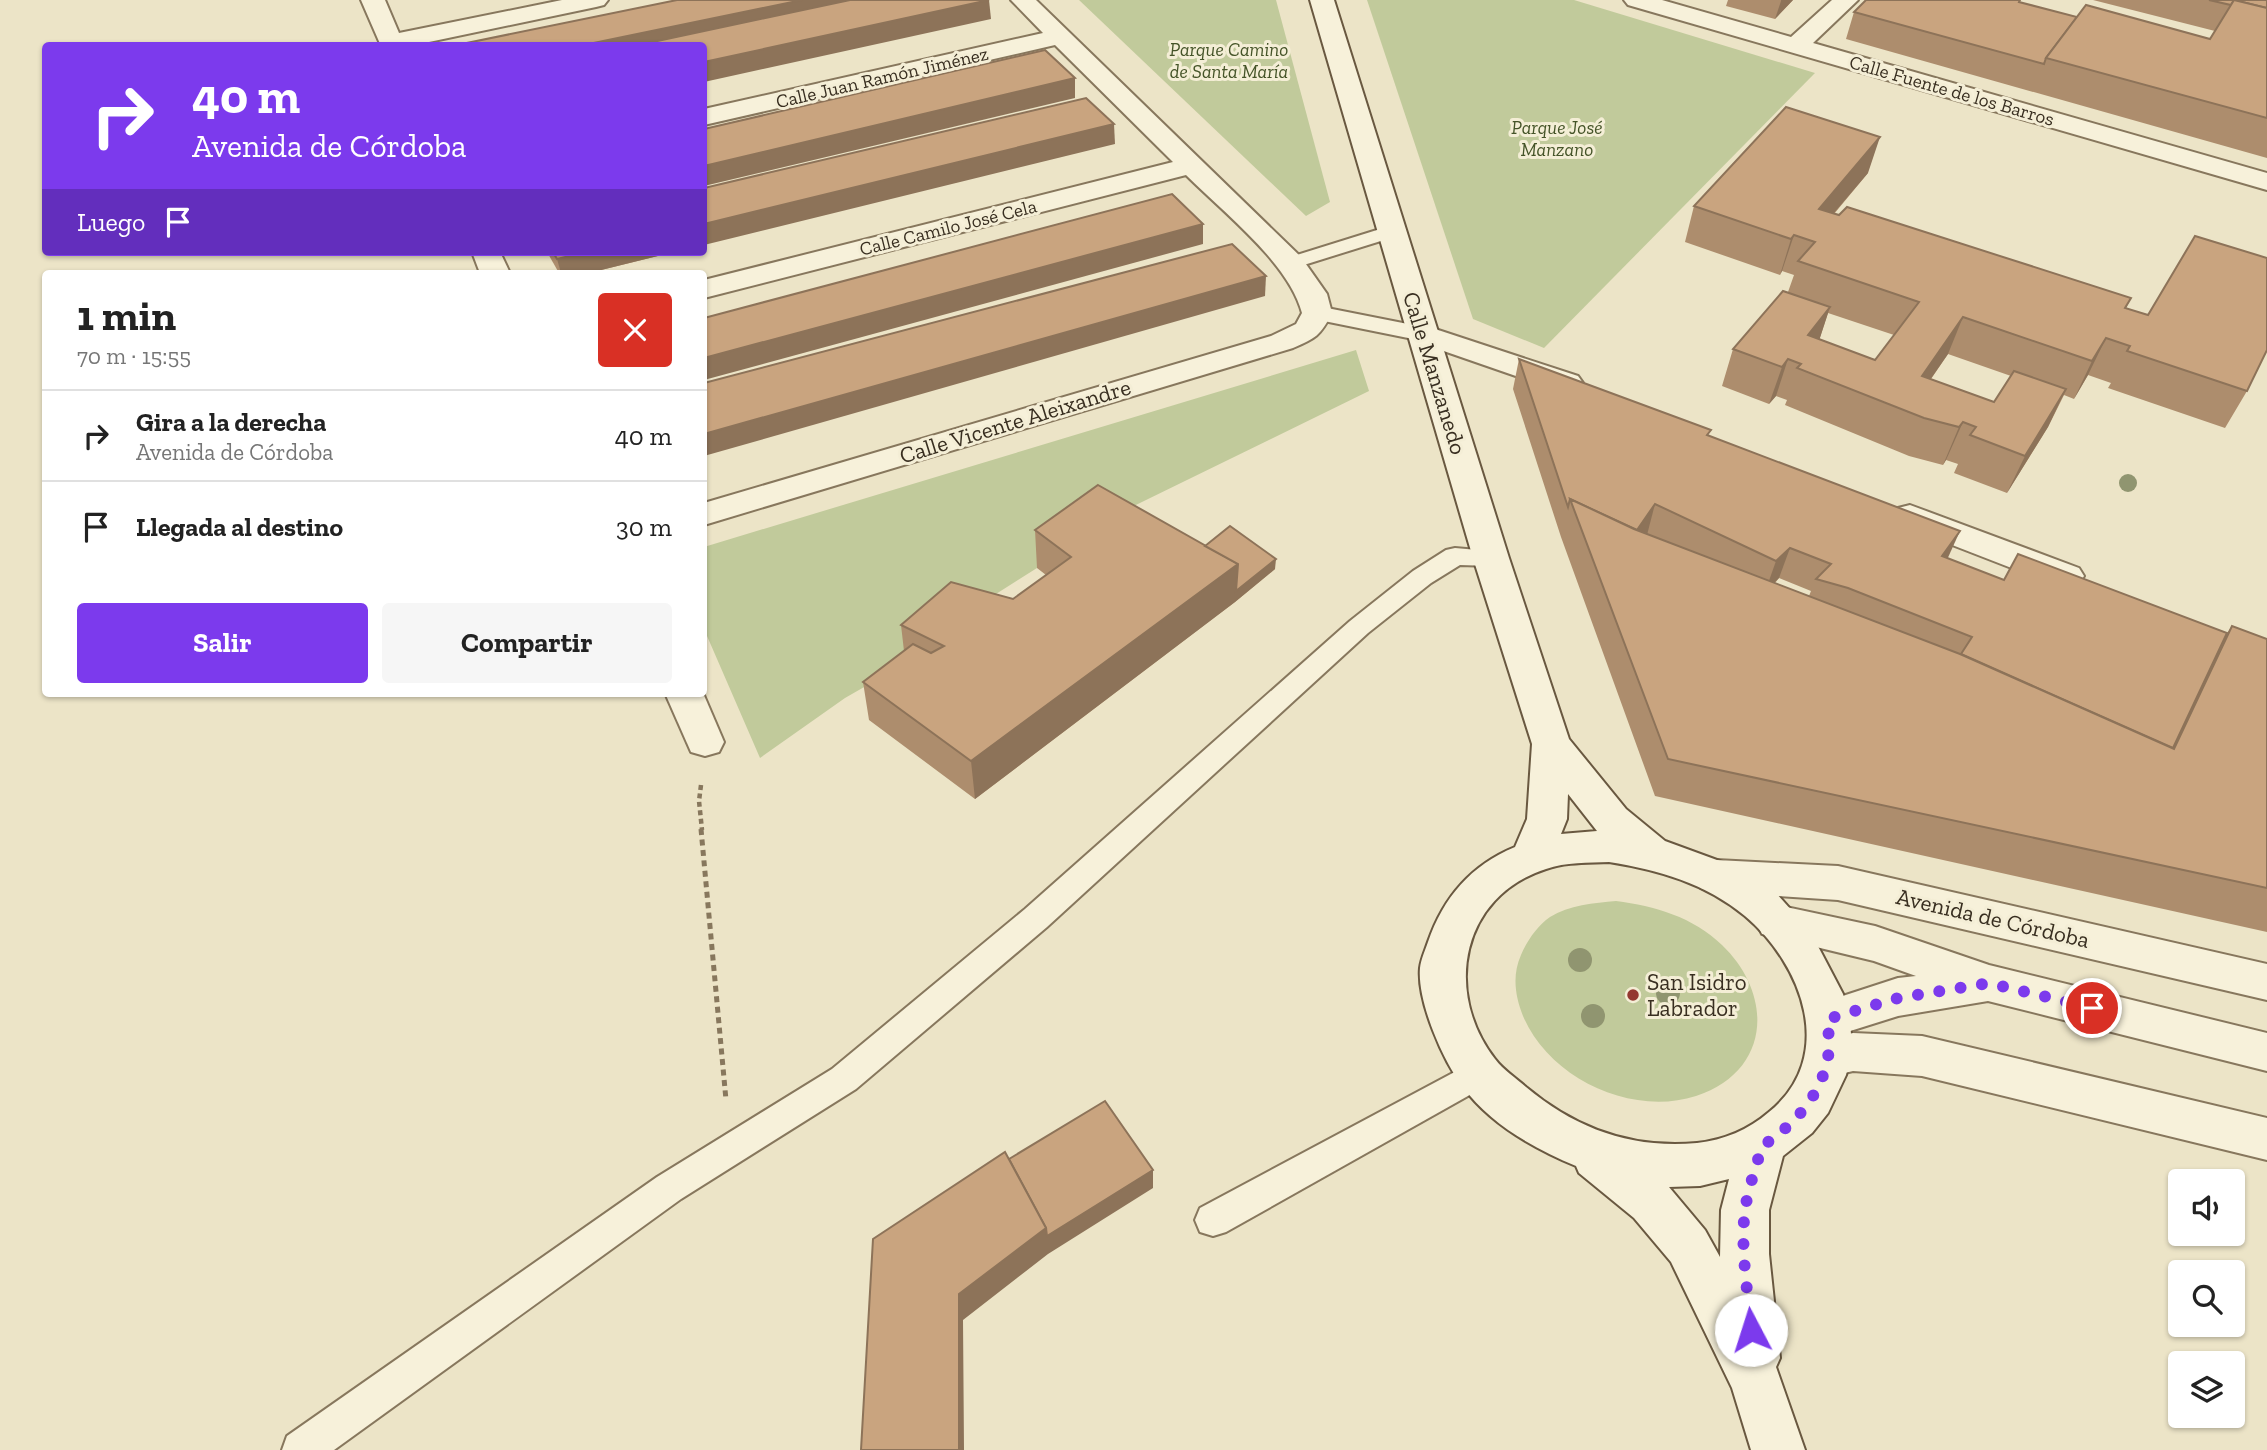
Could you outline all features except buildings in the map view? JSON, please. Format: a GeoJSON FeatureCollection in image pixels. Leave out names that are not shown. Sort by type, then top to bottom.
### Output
{"type":"FeatureCollection","features":[{"type":"Feature","properties":{"kind":"street"},"geometry":{"type":"LineString","coordinates":[[373,0],[392,42]]}},
{"type":"Feature","properties":{"kind":"street"},"geometry":{"type":"LineString","coordinates":[[402,42],[596,0]]}},
{"type":"Feature","properties":{"kind":"street"},"geometry":{"type":"LineString","coordinates":[[1023,0],[1291,263],[1312,294],[1317,313]]}},
{"type":"Feature","properties":{"kind":"street","name":"Calle Manzanedo"},"geometry":{"type":"LineString","coordinates":[[1322,0],[1551,744],[1547,819],[1531,857]]}},
{"type":"Feature","properties":{"kind":"street","name":"Calle Fuente de los Barros"},"geometry":{"type":"LineString","coordinates":[[1636,0],[2267,182]]}},
{"type":"Feature","properties":{"kind":"street"},"geometry":{"type":"LineString","coordinates":[[1797,45],[1846,0]]}},
{"type":"Feature","properties":{"kind":"street","name":"Calle Juan Ramón Jiménez"},"geometry":{"type":"LineString","coordinates":[[707,116],[1060,36]]}},
{"type":"Feature","properties":{"kind":"street","name":"Calle Camilo José Cela"},"geometry":{"type":"LineString","coordinates":[[707,288],[1192,165]]}},
{"type":"Feature","properties":{"kind":"street","name":"Calle Vicente Aleixandre"},"geometry":{"type":"LineString","coordinates":[[707,513],[1282,342],[1308,330],[1317,313]]}},
{"type":"Feature","properties":{"kind":"street"},"geometry":{"type":"LineString","coordinates":[[1423,334],[1533,370],[1597,395]]}},
{"type":"Feature","properties":{"kind":"street"},"geometry":{"type":"LineString","coordinates":[[1881,505],[2100,589]]}},
{"type":"Feature","properties":{"kind":"street"},"geometry":{"type":"LineString","coordinates":[[686,697],[705,742]]}},
{"type":"Feature","properties":{"kind":"street","name":"Calle Manzanedo"},"geometry":{"type":"LineString","coordinates":[[1551,744],[1612,820],[1650,852]]}},
{"type":"Feature","properties":{"kind":"street"},"geometry":{"type":"LineString","coordinates":[[1586,1150],[1632,1163],[1678,1166],[1723,1161],[1762,1146],[1781,1133],[1813,1100],[1828,1038],[1811,968],[1777,922],[1748,896],[1716,876],[1650,852],[1609,846],[1568,848],[1531,857],[1486,883],[1455,921],[1443,968],[1450,1021],[1479,1073],[1526,1118],[1586,1150],[1651,1202],[1688,1246],[1756,1381],[1778,1450]]}},
{"type":"Feature","properties":{"kind":"street","name":"Avenida de Córdoba"},"geometry":{"type":"LineString","coordinates":[[1716,876],[1838,883],[2267,982]]}},
{"type":"Feature","properties":{"kind":"street"},"geometry":{"type":"LineString","coordinates":[[1777,922],[1875,944],[1989,983],[2267,1052]]}},
{"type":"Feature","properties":{"kind":"street"},"geometry":{"type":"LineString","coordinates":[[1828,1038],[1898,998],[1989,983]]}},
{"type":"Feature","properties":{"kind":"street"},"geometry":{"type":"LineString","coordinates":[[1828,1038],[1853,1052],[1922,1056],[2267,1139]]}},
{"type":"Feature","properties":{"kind":"street"},"geometry":{"type":"LineString","coordinates":[[1756,1381],[1744,1254],[1745,1210],[1762,1146]]}},
{"type":"Feature","properties":{"kind":"lane"},"geometry":{"type":"LineString","coordinates":[[1291,263],[1393,231]]}},
{"type":"Feature","properties":{"kind":"lane"},"geometry":{"type":"LineString","coordinates":[[1317,313],[1423,334]]}},
{"type":"Feature","properties":{"kind":"lane"},"geometry":{"type":"LineString","coordinates":[[301,1450],[669,1188],[844,1079],[1036,918],[1359,627],[1422,577],[1455,556],[1492,558]]}},
{"type":"Feature","properties":{"kind":"lane"},"geometry":{"type":"LineString","coordinates":[[1213,1220],[1479,1073]]}},
{"type":"Feature","properties":{"kind":"path"},"geometry":{"type":"LineString","coordinates":[[705,742],[699,801],[730,1150]]}},
{"type":"Feature","properties":{"kind":"green space","name":"Parque Camino de Santa María"},"geometry":{"type":"Polygon","coordinates":[[[1079,0],[1276,0],[1330,202],[1306,216],[1079,0]]]}},
{"type":"Feature","properties":{"kind":"green space","name":"Parque José Manzano"},"geometry":{"type":"Polygon","coordinates":[[[1367,0],[1574,0],[1815,73],[1544,348],[1473,319],[1367,0]]]}},
{"type":"Feature","properties":{"kind":"green space"},"geometry":{"type":"Polygon","coordinates":[[[1356,350],[1369,391],[1099,523],[1037,568],[955,620],[906,663],[845,698],[760,758],[707,636],[707,546],[1356,350]]]}},
{"type":"Feature","properties":{"kind":"green space"},"geometry":{"type":"Polygon","coordinates":[[[1616,901],[1645,906],[1686,920],[1711,935],[1739,965],[1751,987],[1757,1009],[1757,1031],[1751,1051],[1739,1069],[1721,1085],[1696,1096],[1671,1101],[1645,1101],[1620,1096],[1595,1087],[1572,1074],[1552,1058],[1535,1038],[1523,1016],[1516,986],[1516,970],[1526,944],[1541,925],[1557,913],[1582,905],[1616,901]]]}},
{"type":"Feature","properties":{"kind":"place","name":"San Isidro Labrador"},"geometry":{"type":"Point","coordinates":[1633,995]}},
{"type":"Feature","properties":{"kind":"route"},"geometry":{"type":"LineString","coordinates":[[1751,1330],[1744,1254],[1745,1210],[1762,1146],[1781,1133],[1813,1100],[1828,1057],[1828,1019],[1898,998],[1989,983],[2092,1008]]}}]}
